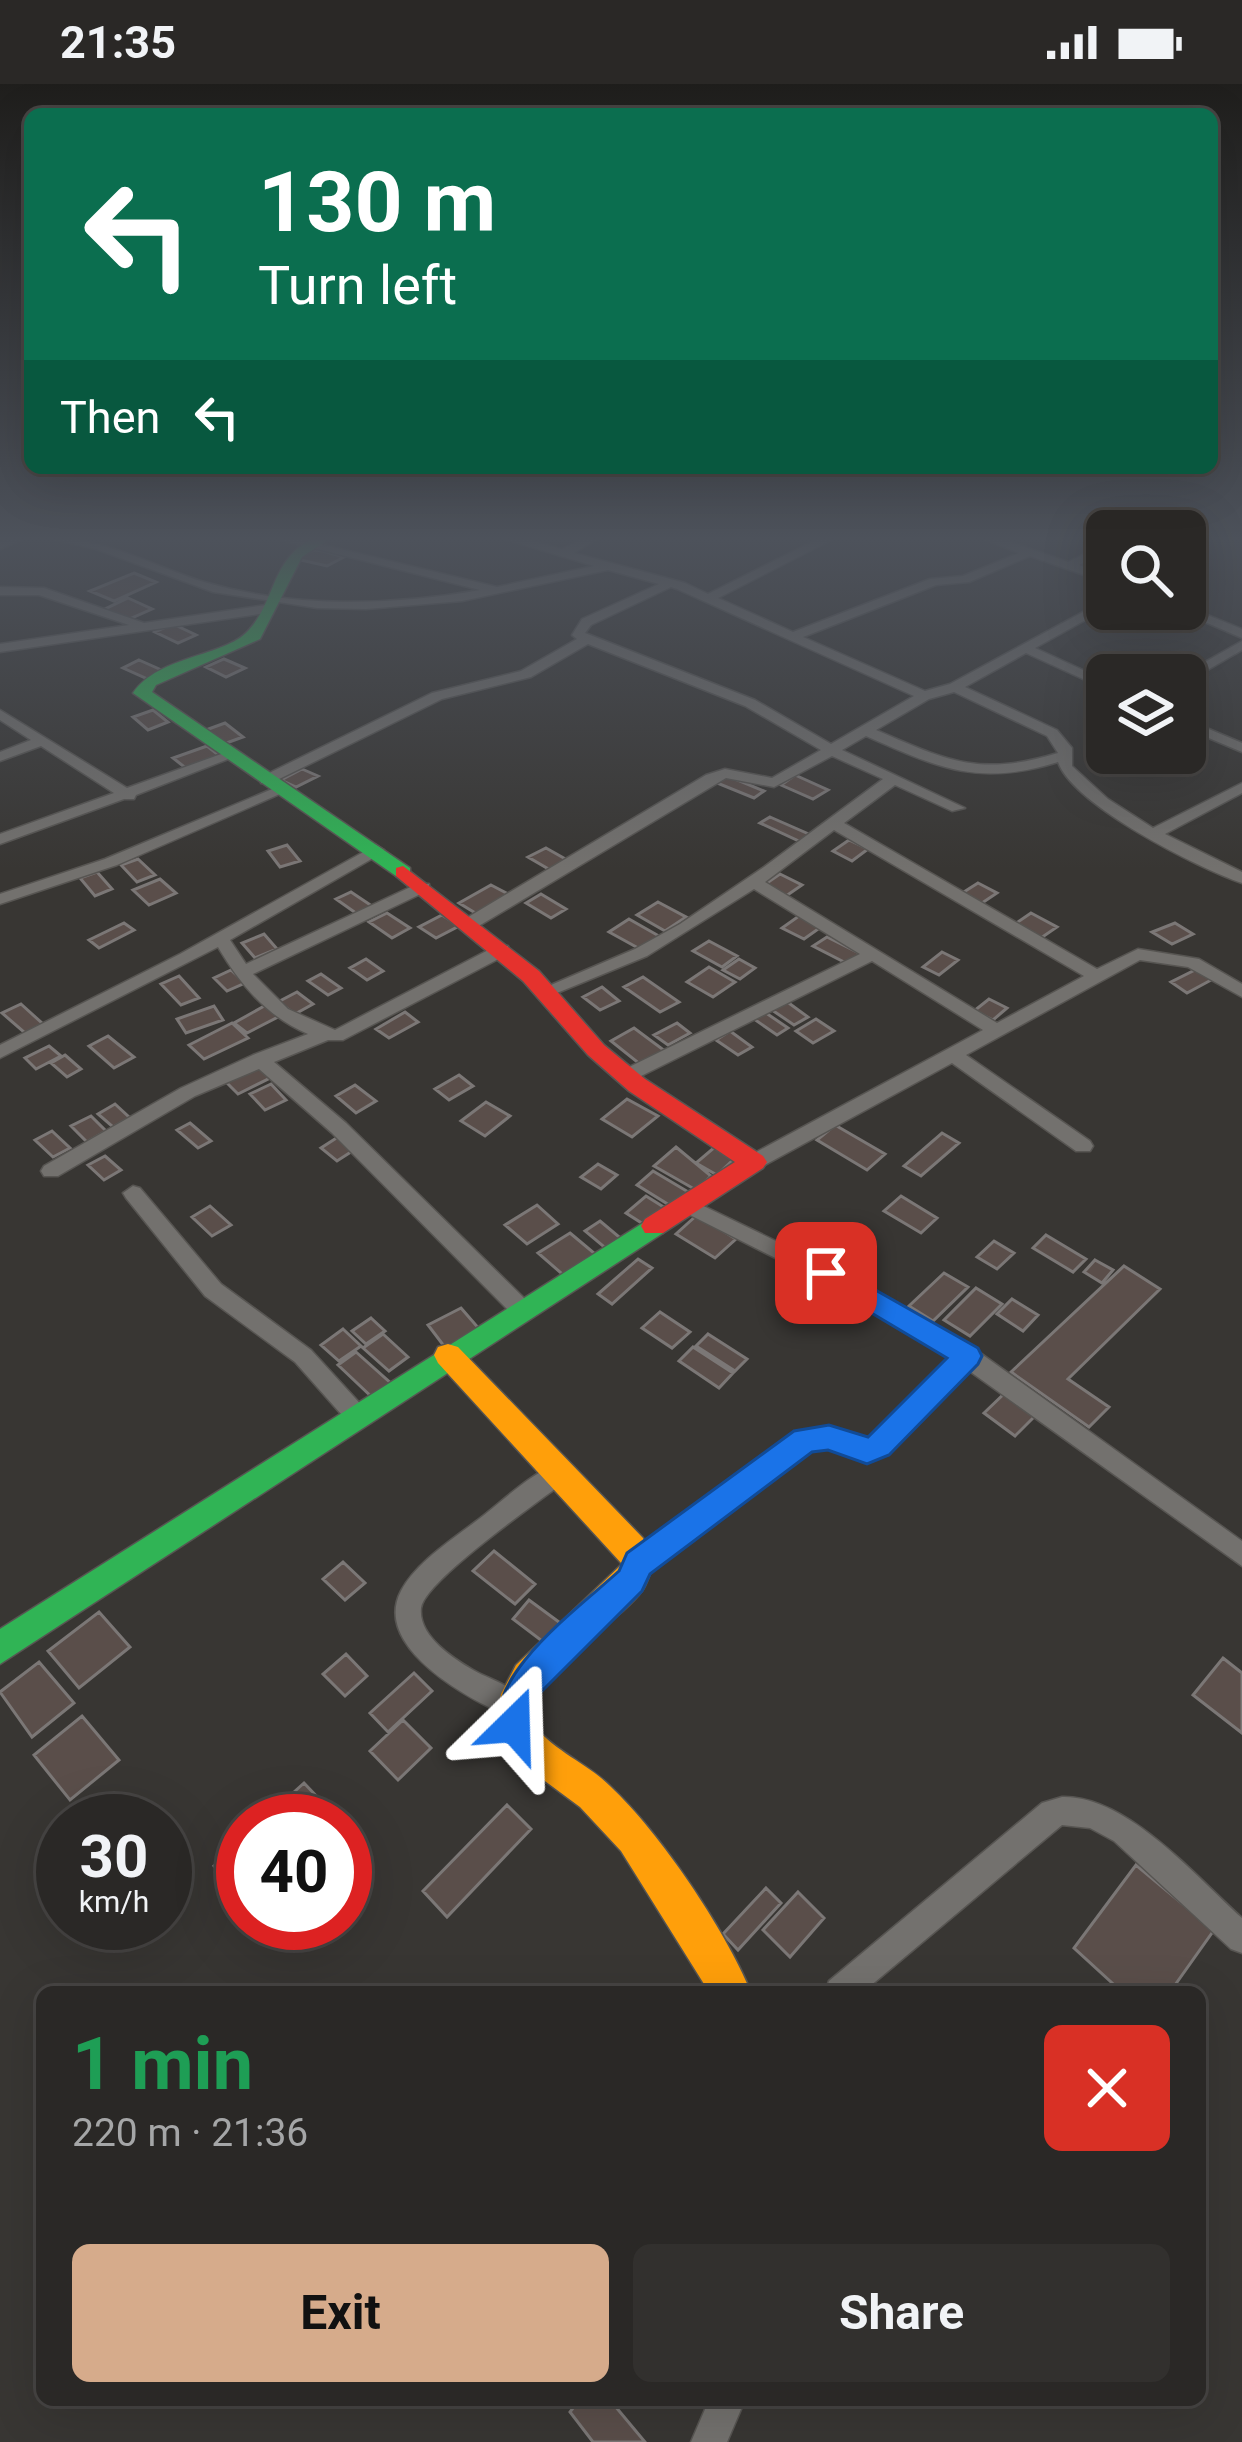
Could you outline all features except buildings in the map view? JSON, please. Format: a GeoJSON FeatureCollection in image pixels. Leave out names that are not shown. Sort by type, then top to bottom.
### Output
{"type":"FeatureCollection","features":[{"type":"Feature","properties":{"kind":"street"},"geometry":{"type":"LineString","coordinates":[[227,649],[140,689],[229,756],[376,850],[471,923],[547,991],[596,1050],[626,1076],[754,1162]]}},
{"type":"Feature","properties":{"kind":"street"},"geometry":{"type":"LineString","coordinates":[[0,899],[111,862],[273,785],[437,696],[508,680],[568,649]]}},
{"type":"Feature","properties":{"kind":"street"},"geometry":{"type":"LineString","coordinates":[[610,649],[750,703],[831,750],[957,808]]}},
{"type":"Feature","properties":{"kind":"street"},"geometry":{"type":"LineString","coordinates":[[821,649],[924,697]]}},
{"type":"Feature","properties":{"kind":"street"},"geometry":{"type":"LineString","coordinates":[[1206,666],[1235,649]]}},
{"type":"Feature","properties":{"kind":"street"},"geometry":{"type":"LineString","coordinates":[[471,923],[711,778],[725,773],[767,784],[924,697],[955,687],[1028,650],[1086,676]]}},
{"type":"Feature","properties":{"kind":"street"},"geometry":{"type":"LineString","coordinates":[[955,687],[1052,733],[1061,740],[1072,774],[1154,834],[1242,878]]}},
{"type":"Feature","properties":{"kind":"street"},"geometry":{"type":"LineString","coordinates":[[0,714],[129,796]]}},
{"type":"Feature","properties":{"kind":"street"},"geometry":{"type":"LineString","coordinates":[[866,730],[948,765],[983,773],[1018,772],[1064,756]]}},
{"type":"Feature","properties":{"kind":"street"},"geometry":{"type":"LineString","coordinates":[[1206,732],[1242,748]]}},
{"type":"Feature","properties":{"kind":"street"},"geometry":{"type":"LineString","coordinates":[[0,758],[42,741]]}},
{"type":"Feature","properties":{"kind":"street"},"geometry":{"type":"LineString","coordinates":[[0,839],[229,756]]}},
{"type":"Feature","properties":{"kind":"street"},"geometry":{"type":"LineString","coordinates":[[547,991],[647,950],[754,882],[892,779]]}},
{"type":"Feature","properties":{"kind":"street"},"geometry":{"type":"LineString","coordinates":[[1154,834],[1242,788]]}},
{"type":"Feature","properties":{"kind":"street"},"geometry":{"type":"LineString","coordinates":[[832,822],[1092,974]]}},
{"type":"Feature","properties":{"kind":"street"},"geometry":{"type":"LineString","coordinates":[[0,1052],[376,850]]}},
{"type":"Feature","properties":{"kind":"street"},"geometry":{"type":"LineString","coordinates":[[754,882],[998,1031]]}},
{"type":"Feature","properties":{"kind":"street"},"geometry":{"type":"LineString","coordinates":[[241,973],[423,887]]}},
{"type":"Feature","properties":{"kind":"street"},"geometry":{"type":"LineString","coordinates":[[220,937],[261,997],[325,1034]]}},
{"type":"Feature","properties":{"kind":"street"},"geometry":{"type":"LineString","coordinates":[[51,1171],[259,1058],[325,1034],[353,1033],[502,950]]}},
{"type":"Feature","properties":{"kind":"street"},"geometry":{"type":"LineString","coordinates":[[0,1648],[754,1162],[956,1056],[1092,974],[1138,954],[1155,954],[1193,963],[1242,992]]}},
{"type":"Feature","properties":{"kind":"street"},"geometry":{"type":"LineString","coordinates":[[626,1076],[871,955]]}},
{"type":"Feature","properties":{"kind":"street"},"geometry":{"type":"LineString","coordinates":[[956,1056],[1083,1146]]}},
{"type":"Feature","properties":{"kind":"street"},"geometry":{"type":"LineString","coordinates":[[259,1058],[339,1128],[522,1310]]}},
{"type":"Feature","properties":{"kind":"street"},"geometry":{"type":"LineString","coordinates":[[133,1193],[202,1278],[303,1356],[357,1416]]}},
{"type":"Feature","properties":{"kind":"street"},"geometry":{"type":"LineString","coordinates":[[689,1206],[826,1273],[968,1356],[1242,1555]]}},
{"type":"Feature","properties":{"kind":"street"},"geometry":{"type":"LineString","coordinates":[[448,1355],[632,1548],[638,1564]]}},
{"type":"Feature","properties":{"kind":"street"},"geometry":{"type":"LineString","coordinates":[[727,1986],[671,1896],[598,1800],[525,1743],[514,1725],[513,1706],[551,1656],[630,1581],[638,1564],[805,1440],[829,1437],[867,1451],[879,1446],[968,1356]]}},
{"type":"Feature","properties":{"kind":"street"},"geometry":{"type":"LineString","coordinates":[[513,1706],[455,1672],[423,1646],[409,1622],[409,1602],[429,1576],[559,1473]]}},
{"type":"Feature","properties":{"kind":"street"},"geometry":{"type":"LineString","coordinates":[[847,1986],[1052,1814],[1073,1809],[1104,1817],[1124,1832],[1242,1938]]}},
{"type":"Feature","properties":{"kind":"street"},"geometry":{"type":"LineString","coordinates":[[709,2442],[724,2406]]}},
{"type":"Feature","properties":{"kind":"traffic: fast"},"geometry":{"type":"LineString","coordinates":[[224,649],[150,681],[142,693],[403,872]]}},
{"type":"Feature","properties":{"kind":"traffic: fast"},"geometry":{"type":"LineString","coordinates":[[0,1648],[654,1226]]}},
{"type":"Feature","properties":{"kind":"traffic: slow"},"geometry":{"type":"LineString","coordinates":[[448,1355],[632,1548],[638,1564],[630,1581],[528,1677],[513,1710],[515,1724],[531,1749],[593,1794],[634,1838],[727,1986]]}},
{"type":"Feature","properties":{"kind":"traffic: jam"},"geometry":{"type":"LineString","coordinates":[[403,872],[531,976],[596,1050],[637,1085],[754,1162],[654,1226]]}},
{"type":"Feature","properties":{"kind":"route"},"geometry":{"type":"LineString","coordinates":[[514,1725],[513,1706],[526,1684],[630,1581],[638,1564],[805,1440],[829,1437],[867,1451],[879,1446],[968,1356],[826,1273]]}}]}
